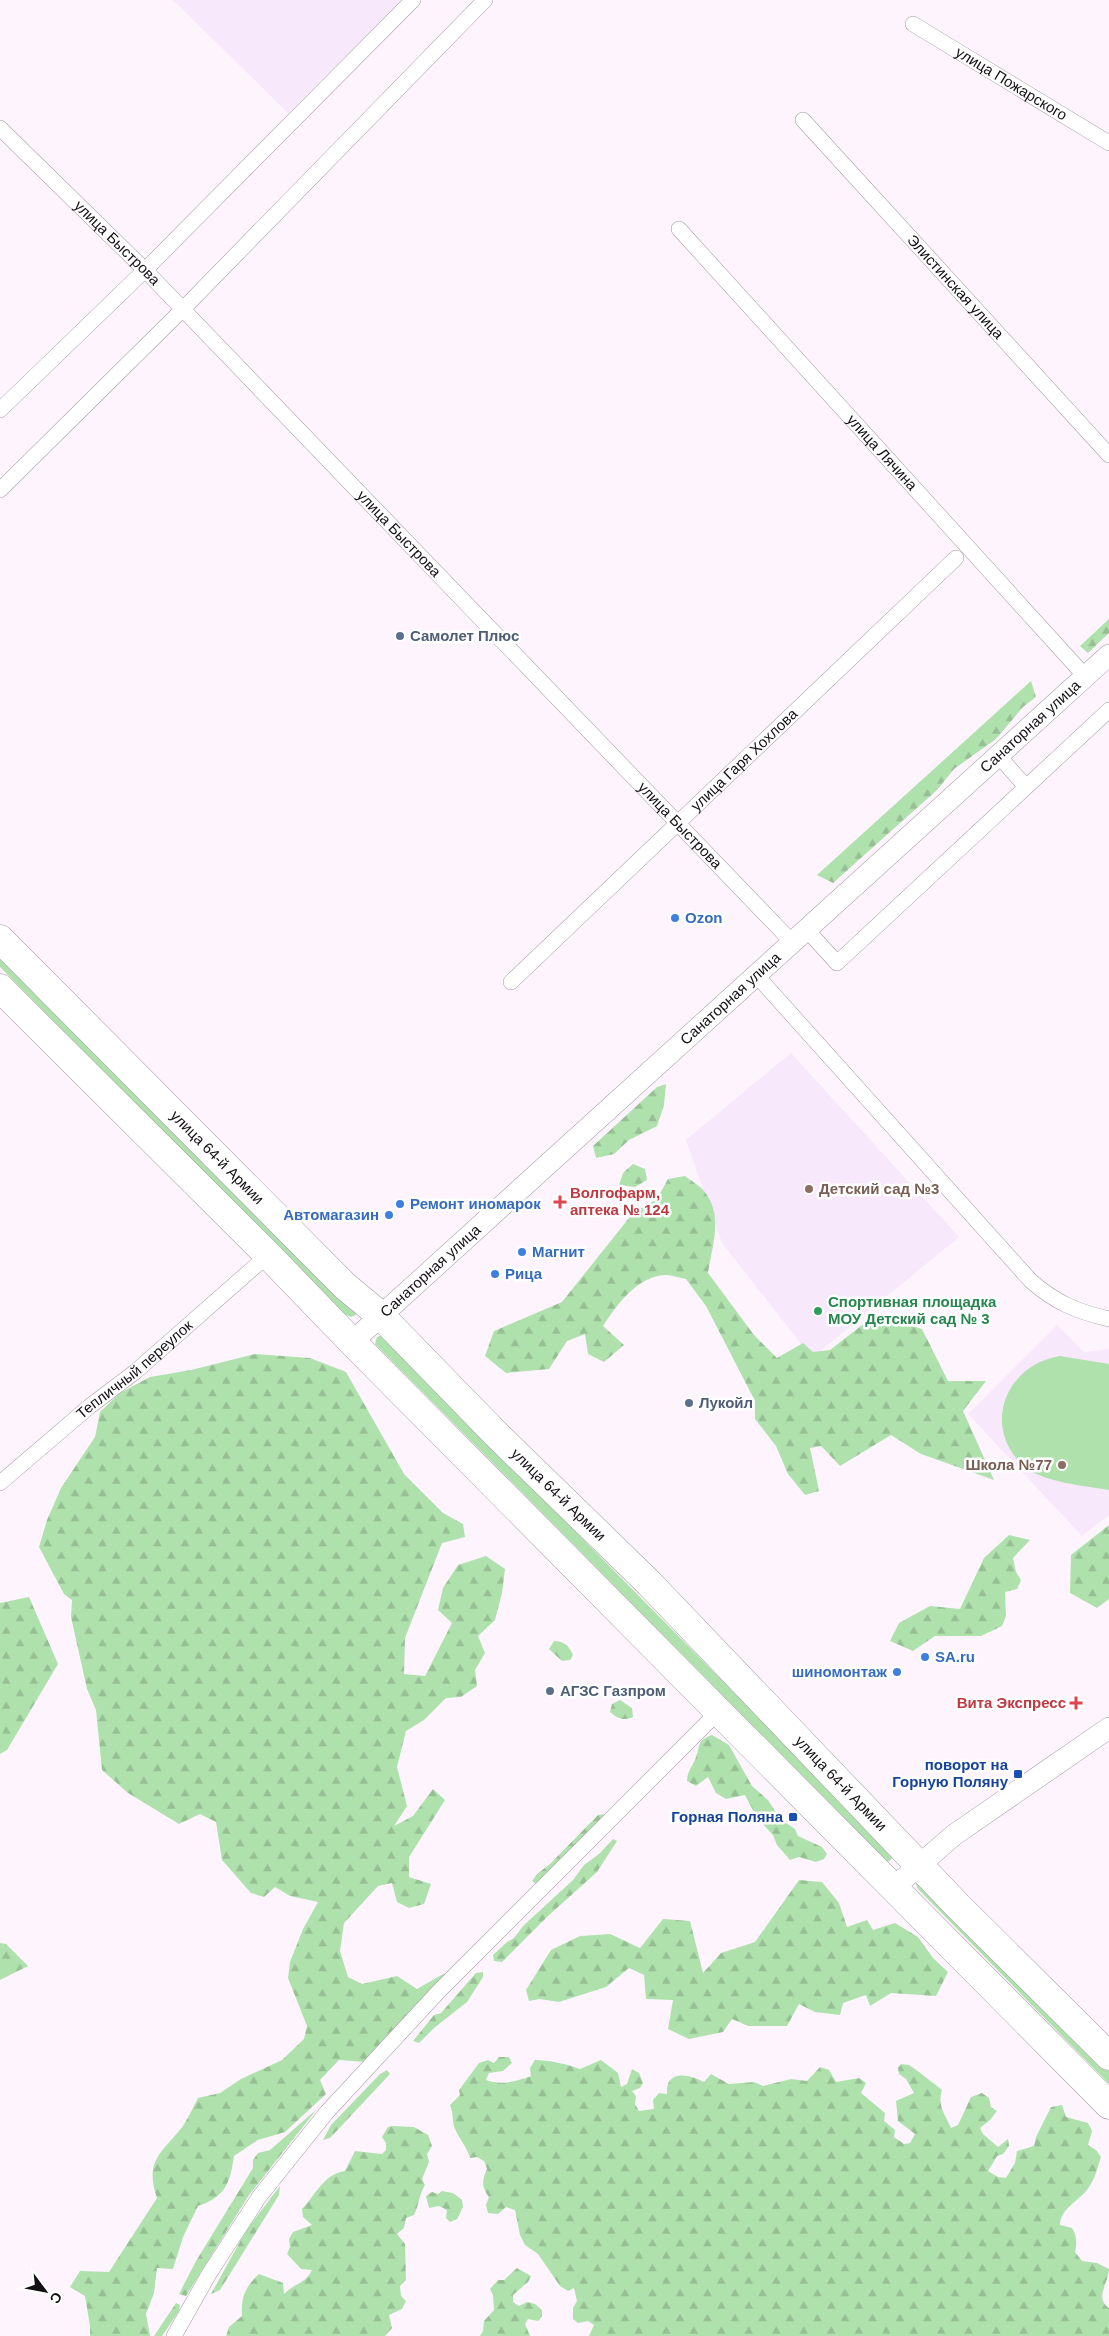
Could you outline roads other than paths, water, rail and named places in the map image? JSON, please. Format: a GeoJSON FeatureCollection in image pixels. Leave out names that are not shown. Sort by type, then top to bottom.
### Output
{"type":"FeatureCollection","features":[{"type":"Feature","properties":{"kind":"highway","name":"улица 64-й Армии"},"geometry":{"type":"LineString","coordinates":[[0,939],[345,1286],[380,1315],[496,1434],[649,1583],[919,1863],[958,1906],[1109,2056]]}},
{"type":"Feature","properties":{"kind":"highway"},"geometry":{"type":"LineString","coordinates":[[0,988],[268,1255],[718,1712],[1109,2105]]}},
{"type":"Feature","properties":{"kind":"street"},"geometry":{"type":"LineString","coordinates":[[0,410],[145,270],[414,0]]}},
{"type":"Feature","properties":{"kind":"street"},"geometry":{"type":"LineString","coordinates":[[0,490],[182,310],[485,0]]}},
{"type":"Feature","properties":{"kind":"street","name":"улица Пожарского"},"geometry":{"type":"LineString","coordinates":[[913,24],[1109,143]]}},
{"type":"Feature","properties":{"kind":"street","name":"Элистинская улица"},"geometry":{"type":"LineString","coordinates":[[803,120],[1109,454]]}},
{"type":"Feature","properties":{"kind":"street","name":"улица Быстрова"},"geometry":{"type":"LineString","coordinates":[[0,128],[145,270],[677,823],[800,936],[837,963],[1026,787]]}},
{"type":"Feature","properties":{"kind":"street","name":"улица Лячина"},"geometry":{"type":"LineString","coordinates":[[679,229],[1085,676]]}},
{"type":"Feature","properties":{"kind":"street","name":"улица Гаря Хохлова"},"geometry":{"type":"LineString","coordinates":[[510,982],[956,558]]}},
{"type":"Feature","properties":{"kind":"street","name":"Санаторная улица"},"geometry":{"type":"LineString","coordinates":[[352,1342],[1109,655]]}},
{"type":"Feature","properties":{"kind":"street"},"geometry":{"type":"LineString","coordinates":[[998,755],[1026,787],[1109,710]]}},
{"type":"Feature","properties":{"kind":"street"},"geometry":{"type":"LineString","coordinates":[[757,976],[1030,1280],[1048,1295],[1073,1310],[1109,1319]]}},
{"type":"Feature","properties":{"kind":"street","name":"Тепличный переулок"},"geometry":{"type":"LineString","coordinates":[[0,1483],[90,1406],[135,1372],[268,1255]]}},
{"type":"Feature","properties":{"kind":"street"},"geometry":{"type":"LineString","coordinates":[[174,2336],[259,2197],[327,2112],[439,1991],[718,1712]]}},
{"type":"Feature","properties":{"kind":"street"},"geometry":{"type":"LineString","coordinates":[[893,1888],[919,1863],[981,1815],[1060,1764],[1109,1728]]}},
{"type":"Feature","properties":{"kind":"place","name":"Самолет Плюс"},"geometry":{"type":"Point","coordinates":[400,636]}},
{"type":"Feature","properties":{"kind":"place","name":"Ozon"},"geometry":{"type":"Point","coordinates":[675,918]}},
{"type":"Feature","properties":{"kind":"place","name":"Детский сад №3"},"geometry":{"type":"Point","coordinates":[809,1189]}},
{"type":"Feature","properties":{"kind":"place","name":"Волгофарм, аптека № 124"},"geometry":{"type":"Point","coordinates":[560,1202]}},
{"type":"Feature","properties":{"kind":"place","name":"Ремонт иномарок"},"geometry":{"type":"Point","coordinates":[400,1204]}},
{"type":"Feature","properties":{"kind":"place","name":"Автомагазин"},"geometry":{"type":"Point","coordinates":[389,1215]}},
{"type":"Feature","properties":{"kind":"place","name":"Магнит"},"geometry":{"type":"Point","coordinates":[522,1252]}},
{"type":"Feature","properties":{"kind":"place","name":"Рица"},"geometry":{"type":"Point","coordinates":[495,1274]}},
{"type":"Feature","properties":{"kind":"place","name":"Спортивная площадка МОУ Детский сад № 3"},"geometry":{"type":"Point","coordinates":[818,1311]}},
{"type":"Feature","properties":{"kind":"place","name":"Лукойл"},"geometry":{"type":"Point","coordinates":[689,1403]}},
{"type":"Feature","properties":{"kind":"place","name":"Школа №77"},"geometry":{"type":"Point","coordinates":[1062,1465]}},
{"type":"Feature","properties":{"kind":"place","name":"SA.ru"},"geometry":{"type":"Point","coordinates":[925,1657]}},
{"type":"Feature","properties":{"kind":"place","name":"шиномонтаж"},"geometry":{"type":"Point","coordinates":[897,1672]}},
{"type":"Feature","properties":{"kind":"place","name":"АГЗС Газпром"},"geometry":{"type":"Point","coordinates":[550,1691]}},
{"type":"Feature","properties":{"kind":"place","name":"Вита Экспресс"},"geometry":{"type":"Point","coordinates":[1076,1703]}},
{"type":"Feature","properties":{"kind":"place","name":"поворот на Горную Поляну"},"geometry":{"type":"Point","coordinates":[1018,1774]}},
{"type":"Feature","properties":{"kind":"place","name":"Горная Поляна"},"geometry":{"type":"Point","coordinates":[793,1817]}}]}
